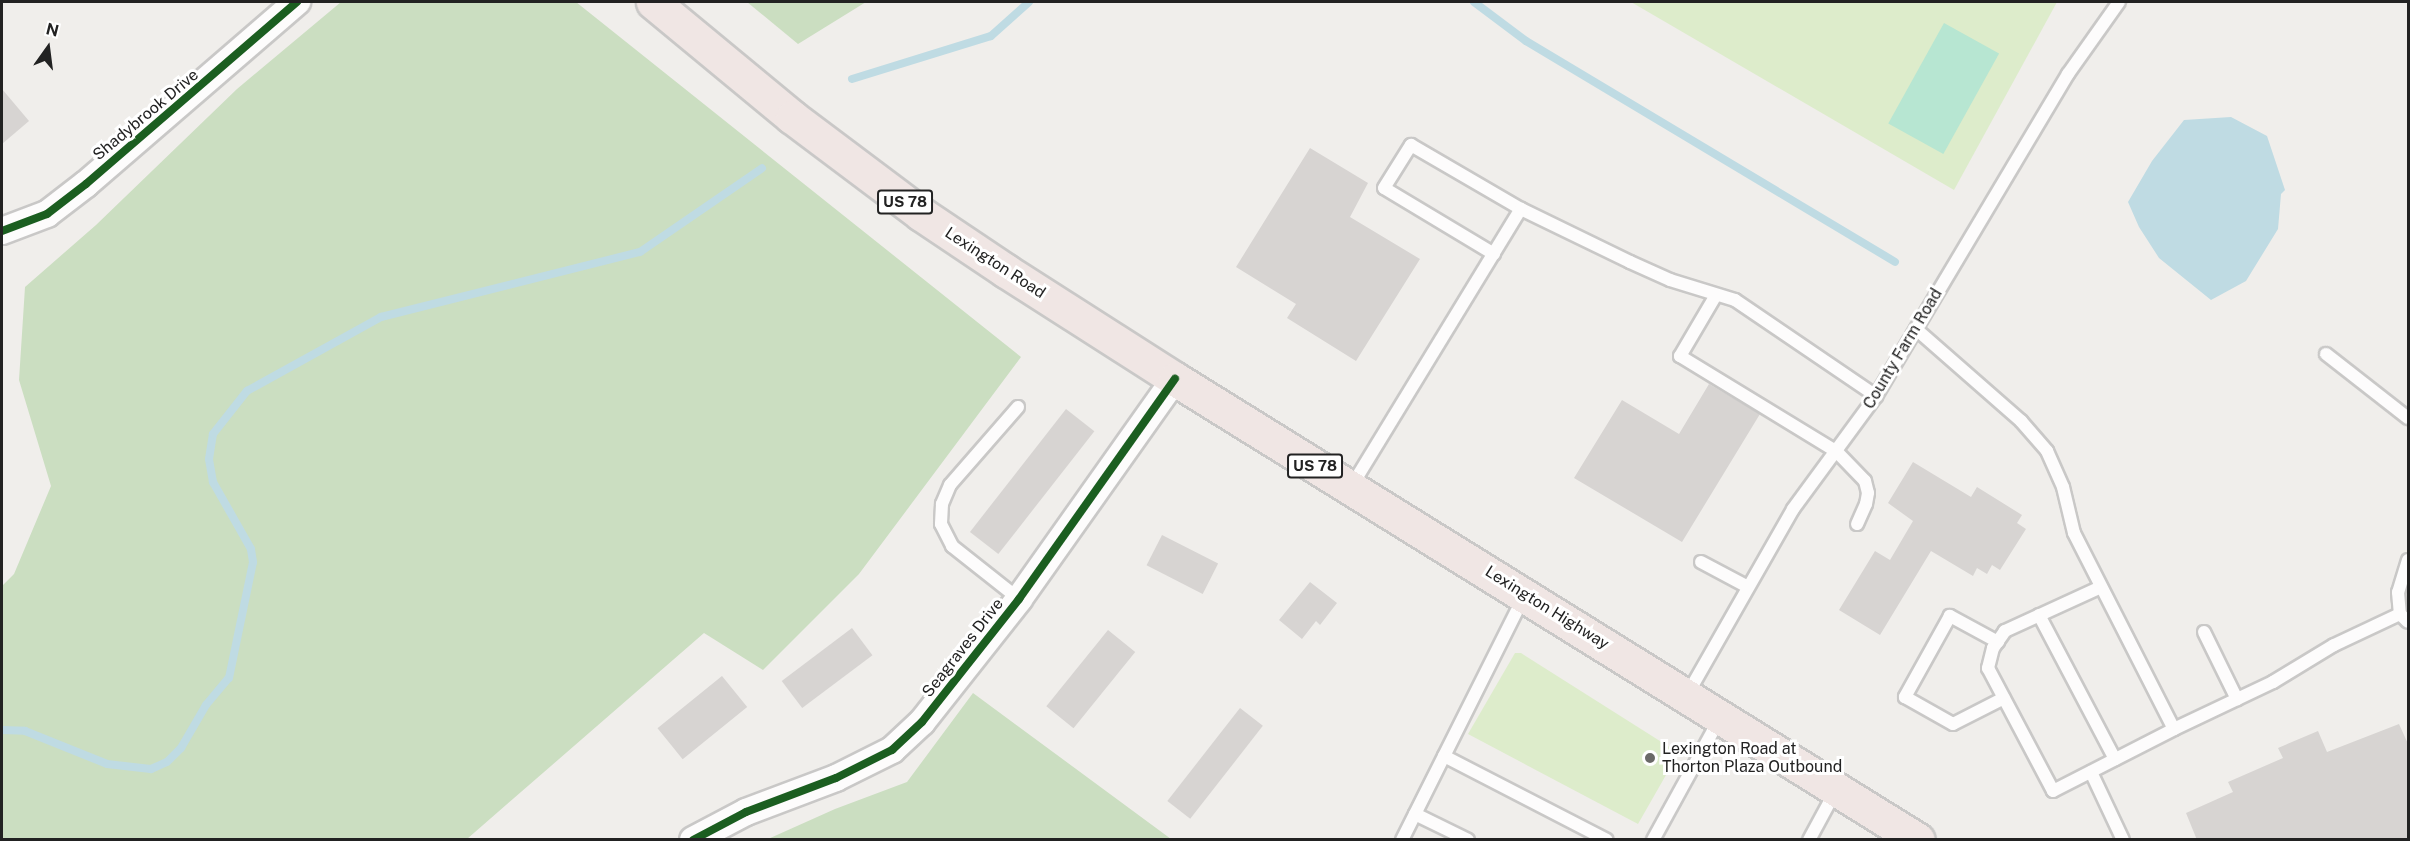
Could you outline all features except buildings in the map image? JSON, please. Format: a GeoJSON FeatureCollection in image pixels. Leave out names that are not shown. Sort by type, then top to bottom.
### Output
{"type":"FeatureCollection","features":[{"type":"Feature","properties":{"kind":"highway","name":"Lexington Road"},"geometry":{"type":"LineString","coordinates":[[653,2],[792,117],[921,214],[1175,379]]}},
{"type":"Feature","properties":{"kind":"highway","name":"Lexington Highway"},"geometry":{"type":"LineString","coordinates":[[1175,379],[1918,840]]}},
{"type":"Feature","properties":{"kind":"street","name":"Shadybrook Drive"},"geometry":{"type":"LineString","coordinates":[[2,231],[47,214],[86,184],[297,2]]}},
{"type":"Feature","properties":{"kind":"street","name":"Seagraves Drive"},"geometry":{"type":"LineString","coordinates":[[693,840],[746,812],[836,778],[892,750],[922,722],[1019,598],[1175,379]]}},
{"type":"Feature","properties":{"kind":"lane","name":"County Farm Road"},"geometry":{"type":"LineString","coordinates":[[1686,696],[1793,509],[1876,396],[2068,74],[2119,2]]}},
{"type":"Feature","properties":{"kind":"lane"},"geometry":{"type":"LineString","coordinates":[[1494,254],[1384,188],[1411,145],[1521,209],[1670,280],[1734,300],[1876,396]]}},
{"type":"Feature","properties":{"kind":"lane"},"geometry":{"type":"LineString","coordinates":[[1351,488],[1521,209]]}},
{"type":"Feature","properties":{"kind":"lane"},"geometry":{"type":"LineString","coordinates":[[1716,295],[1680,356],[1837,452],[1865,481],[1868,493],[1866,504],[1857,524]]}},
{"type":"Feature","properties":{"kind":"lane"},"geometry":{"type":"LineString","coordinates":[[1916,329],[2021,420],[2047,451],[2063,488],[2074,533],[2174,729]]}},
{"type":"Feature","properties":{"kind":"lane"},"geometry":{"type":"LineString","coordinates":[[2326,354],[2409,418]]}},
{"type":"Feature","properties":{"kind":"lane"},"geometry":{"type":"LineString","coordinates":[[1018,407],[950,485],[942,504],[941,524],[952,546],[1019,598]]}},
{"type":"Feature","properties":{"kind":"lane"},"geometry":{"type":"LineString","coordinates":[[2101,587],[2004,631],[1989,668],[2053,791],[2174,729],[2273,682],[2334,645],[2404,618],[2398,592],[2409,560]]}},
{"type":"Feature","properties":{"kind":"lane"},"geometry":{"type":"LineString","coordinates":[[1701,562],[1748,587]]}},
{"type":"Feature","properties":{"kind":"lane"},"geometry":{"type":"LineString","coordinates":[[1402,840],[1524,595]]}},
{"type":"Feature","properties":{"kind":"lane"},"geometry":{"type":"LineString","coordinates":[[2039,615],[2115,759]]}},
{"type":"Feature","properties":{"kind":"lane"},"geometry":{"type":"LineString","coordinates":[[1998,642],[1950,616],[1905,697],[1953,724],[2004,698]]}},
{"type":"Feature","properties":{"kind":"lane"},"geometry":{"type":"LineString","coordinates":[[2204,632],[2237,699]]}},
{"type":"Feature","properties":{"kind":"lane"},"geometry":{"type":"LineString","coordinates":[[1653,840],[1721,717]]}},
{"type":"Feature","properties":{"kind":"lane"},"geometry":{"type":"LineString","coordinates":[[1444,756],[1607,840]]}},
{"type":"Feature","properties":{"kind":"lane"},"geometry":{"type":"LineString","coordinates":[[2091,772],[2123,840]]}},
{"type":"Feature","properties":{"kind":"lane"},"geometry":{"type":"LineString","coordinates":[[1809,840],[1837,789]]}},
{"type":"Feature","properties":{"kind":"lane"},"geometry":{"type":"LineString","coordinates":[[1415,814],[1468,840]]}},
{"type":"Feature","properties":{"kind":"green space"},"geometry":{"type":"Polygon","coordinates":[[[341,2],[576,2],[1021,357],[859,574],[763,670],[704,633],[467,839],[2,839],[2,586],[14,574],[51,486],[19,380],[25,287],[96,225],[237,89],[341,2]]]}},
{"type":"Feature","properties":{"kind":"green space"},"geometry":{"type":"Polygon","coordinates":[[[747,2],[866,2],[798,44],[747,2]]]}},
{"type":"Feature","properties":{"kind":"green space"},"geometry":{"type":"Polygon","coordinates":[[[1631,2],[2057,2],[1954,190],[1631,2]]]}},
{"type":"Feature","properties":{"kind":"green space"},"geometry":{"type":"Polygon","coordinates":[[[1944,23],[1999,54],[1943,154],[1888,124],[1944,23]]]}},
{"type":"Feature","properties":{"kind":"green space"},"geometry":{"type":"Polygon","coordinates":[[[1515,653],[1521,653],[1675,752],[1674,761],[1638,824],[1468,734],[1515,653]]]}},
{"type":"Feature","properties":{"kind":"green space"},"geometry":{"type":"Polygon","coordinates":[[[973,693],[1171,839],[768,839],[835,809],[907,782],[973,693]]]}},
{"type":"Feature","properties":{"kind":"water"},"geometry":{"type":"Polygon","coordinates":[[[2231,117],[2267,136],[2285,190],[2281,194],[2278,229],[2246,281],[2211,300],[2159,258],[2139,227],[2128,202],[2152,161],[2184,120],[2231,117]]]}},
{"type":"Feature","properties":{"kind":"waterway"},"geometry":{"type":"LineString","coordinates":[[852,79],[991,36],[1029,2]]}},
{"type":"Feature","properties":{"kind":"waterway"},"geometry":{"type":"LineString","coordinates":[[1474,2],[1526,41],[1895,262]]}},
{"type":"Feature","properties":{"kind":"waterway"},"geometry":{"type":"LineString","coordinates":[[2,730],[25,731],[107,764],[151,769],[167,762],[181,748],[206,705],[229,678],[253,562],[251,549],[213,482],[209,459],[213,434],[247,391],[381,317],[640,252],[762,168]]}},
{"type":"Feature","properties":{"kind":"cycle path"},"geometry":{"type":"LineString","coordinates":[[2,231],[47,214],[86,184],[297,2]]}},
{"type":"Feature","properties":{"kind":"cycle path"},"geometry":{"type":"LineString","coordinates":[[693,840],[746,812],[836,778],[892,750],[922,722],[1019,599],[1175,379]]}},
{"type":"Feature","properties":{"kind":"place","name":"Lexington Road at Thorton Plaza Outbound"},"geometry":{"type":"Point","coordinates":[1650,758]}}]}
